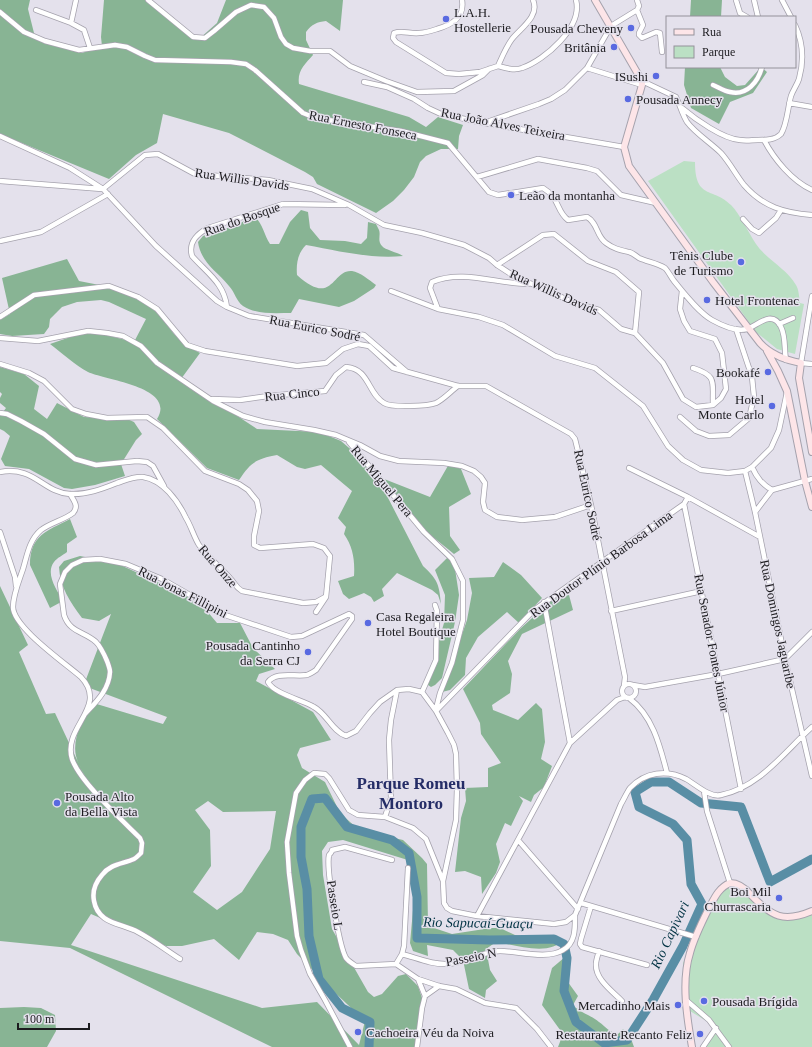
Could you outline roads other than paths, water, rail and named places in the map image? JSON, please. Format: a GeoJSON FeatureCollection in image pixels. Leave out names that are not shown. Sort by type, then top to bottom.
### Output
{"type":"FeatureCollection","features":[{"type":"Feature","properties":{"kind":"street"},"geometry":{"type":"LineString","coordinates":[[71,23],[76,0]]}},
{"type":"Feature","properties":{"kind":"street"},"geometry":{"type":"LineString","coordinates":[[148,0],[193,37],[205,38],[236,12],[251,5],[264,7],[274,18],[281,37],[286,44],[293,48],[310,52],[330,51],[350,66],[417,92],[454,91],[483,75],[489,69]]}},
{"type":"Feature","properties":{"kind":"street"},"geometry":{"type":"LineString","coordinates":[[462,0],[463,6],[461,14],[456,21],[450,25],[418,34],[398,32],[394,33],[393,38],[396,42],[446,72],[459,74],[480,72],[498,66],[513,69],[521,68],[552,50],[564,36],[576,14],[576,0]]}},
{"type":"Feature","properties":{"kind":"street"},"geometry":{"type":"LineString","coordinates":[[498,66],[512,39],[531,18],[534,4],[533,0]]}},
{"type":"Feature","properties":{"kind":"street"},"geometry":{"type":"LineString","coordinates":[[595,0],[642,83],[624,146],[629,166],[748,329],[766,350],[778,371],[787,391],[809,480],[812,507]]}},
{"type":"Feature","properties":{"kind":"street"},"geometry":{"type":"LineString","coordinates":[[637,0],[639,6],[637,10],[643,25],[639,35],[642,38],[656,32],[660,34],[662,52]]}},
{"type":"Feature","properties":{"kind":"street"},"geometry":{"type":"LineString","coordinates":[[736,0],[740,13],[745,16]]}},
{"type":"Feature","properties":{"kind":"street"},"geometry":{"type":"LineString","coordinates":[[754,0],[758,16]]}},
{"type":"Feature","properties":{"kind":"street"},"geometry":{"type":"LineString","coordinates":[[782,0],[790,16]]}},
{"type":"Feature","properties":{"kind":"street"},"geometry":{"type":"LineString","coordinates":[[36,10],[71,23],[86,32],[90,48]]}},
{"type":"Feature","properties":{"kind":"street"},"geometry":{"type":"LineString","coordinates":[[484,123],[551,98],[565,90],[588,68],[611,26],[637,10]]}},
{"type":"Feature","properties":{"kind":"street","name":"Rua Ernesto Fonseca"},"geometry":{"type":"LineString","coordinates":[[0,12],[24,32],[45,41],[79,50],[115,45],[127,47],[155,60],[231,62],[246,64],[255,70],[303,114],[339,122],[401,131],[448,143],[489,192],[498,195],[544,188],[551,193],[556,200],[562,216],[568,220],[587,217],[593,220],[599,235],[604,242],[616,249],[630,252],[640,259],[655,263],[666,269],[682,291]]}},
{"type":"Feature","properties":{"kind":"street"},"geometry":{"type":"LineString","coordinates":[[681,107],[692,116],[728,137],[739,140],[764,140],[775,138],[780,134],[783,128],[789,103],[802,66],[802,53],[796,30]]}},
{"type":"Feature","properties":{"kind":"street"},"geometry":{"type":"LineString","coordinates":[[588,68],[642,83],[676,97],[688,123],[722,154],[744,185],[764,202],[781,210],[792,213],[812,215]]}},
{"type":"Feature","properties":{"kind":"street"},"geometry":{"type":"LineString","coordinates":[[712,85],[729,92],[743,92],[751,87],[758,78],[762,68]]}},
{"type":"Feature","properties":{"kind":"street","name":"Rua João Alves Teixeira"},"geometry":{"type":"LineString","coordinates":[[364,82],[387,87],[414,98],[428,108],[441,114],[484,123],[624,146]]}},
{"type":"Feature","properties":{"kind":"street"},"geometry":{"type":"LineString","coordinates":[[789,103],[812,107]]}},
{"type":"Feature","properties":{"kind":"street","name":"Rua Eurico Sodré"},"geometry":{"type":"LineString","coordinates":[[0,136],[70,168],[103,189],[156,246],[217,301],[249,316],[364,335],[409,373],[458,386],[486,386],[574,437],[591,505],[625,677],[625,696]]}},
{"type":"Feature","properties":{"kind":"street"},"geometry":{"type":"LineString","coordinates":[[764,140],[772,156],[778,163],[799,182],[812,190]]}},
{"type":"Feature","properties":{"kind":"street","name":"Rua Willis Davids"},"geometry":{"type":"LineString","coordinates":[[103,189],[145,155],[158,154],[195,174],[268,180],[312,190],[349,205],[384,225],[422,233],[464,245],[489,258],[517,278],[572,302],[599,310],[621,329],[635,333],[664,363],[683,399],[696,407],[713,405]]}},
{"type":"Feature","properties":{"kind":"street"},"geometry":{"type":"LineString","coordinates":[[477,177],[538,159],[586,168],[597,172],[621,195],[656,203]]}},
{"type":"Feature","properties":{"kind":"street"},"geometry":{"type":"LineString","coordinates":[[0,181],[103,189]]}},
{"type":"Feature","properties":{"kind":"street"},"geometry":{"type":"LineString","coordinates":[[0,241],[41,232],[108,194]]}},
{"type":"Feature","properties":{"kind":"street","name":"Rua do Bosque"},"geometry":{"type":"LineString","coordinates":[[227,306],[226,297],[219,283],[192,256],[190,250],[192,242],[199,232],[283,204],[349,205]]}},
{"type":"Feature","properties":{"kind":"street"},"geometry":{"type":"LineString","coordinates":[[744,219],[752,229],[759,233],[771,223],[781,210]]}},
{"type":"Feature","properties":{"kind":"street"},"geometry":{"type":"LineString","coordinates":[[497,265],[543,234],[554,234],[588,261],[616,272],[639,292],[635,333]]}},
{"type":"Feature","properties":{"kind":"street"},"geometry":{"type":"LineString","coordinates":[[438,309],[430,288],[432,282],[440,278],[450,276],[469,277],[513,284],[531,284]]}},
{"type":"Feature","properties":{"kind":"street"},"geometry":{"type":"LineString","coordinates":[[0,317],[34,295],[110,286],[138,297],[157,309],[186,345],[205,351],[297,366],[326,363],[343,349],[358,344],[369,346],[393,368],[409,373]]}},
{"type":"Feature","properties":{"kind":"street"},"geometry":{"type":"LineString","coordinates":[[391,291],[438,309],[479,317],[503,325],[555,356],[595,368],[643,406],[668,446],[683,460],[701,470],[728,473],[745,471],[752,467],[771,448],[779,430],[787,391]]}},
{"type":"Feature","properties":{"kind":"street"},"geometry":{"type":"LineString","coordinates":[[682,291],[711,320],[736,330],[748,329],[767,319],[774,320],[779,324],[784,337],[788,360]]}},
{"type":"Feature","properties":{"kind":"street"},"geometry":{"type":"LineString","coordinates":[[682,291],[680,309],[684,321],[690,331],[715,339],[722,353],[726,388],[721,398],[713,405]]}},
{"type":"Feature","properties":{"kind":"street"},"geometry":{"type":"LineString","coordinates":[[812,296],[811,308],[799,363],[799,378],[812,452]]}},
{"type":"Feature","properties":{"kind":"street"},"geometry":{"type":"LineString","coordinates":[[779,324],[793,318]]}},
{"type":"Feature","properties":{"kind":"street"},"geometry":{"type":"LineString","coordinates":[[680,417],[696,431],[709,436],[729,435],[748,418],[754,397],[752,376],[736,330]]}},
{"type":"Feature","properties":{"kind":"street","name":"Rua Miguel Pera"},"geometry":{"type":"LineString","coordinates":[[0,338],[38,341],[88,331],[123,336],[141,346],[157,363],[210,399],[243,416],[265,422],[336,435],[348,440],[424,532],[452,559],[463,581],[463,620],[452,663],[440,693],[436,711]]}},
{"type":"Feature","properties":{"kind":"street"},"geometry":{"type":"LineString","coordinates":[[806,333],[812,333]]}},
{"type":"Feature","properties":{"kind":"street"},"geometry":{"type":"LineString","coordinates":[[766,350],[788,360],[812,364]]}},
{"type":"Feature","properties":{"kind":"street"},"geometry":{"type":"LineString","coordinates":[[778,371],[788,360]]}},
{"type":"Feature","properties":{"kind":"street"},"geometry":{"type":"LineString","coordinates":[[0,364],[29,373],[44,381],[72,409],[86,414],[107,418],[147,417],[163,428],[205,471],[239,484],[248,490],[257,501],[259,511],[254,536],[254,545],[260,548],[313,544],[324,548],[330,556],[326,597],[316,612]]}},
{"type":"Feature","properties":{"kind":"street","name":"Rua Cinco"},"geometry":{"type":"LineString","coordinates":[[210,399],[240,400],[325,391],[336,375],[346,367],[354,367],[363,374],[384,404],[393,406],[430,405],[438,402],[458,386]]}},
{"type":"Feature","properties":{"kind":"street"},"geometry":{"type":"LineString","coordinates":[[693,368],[708,374],[712,378],[713,405]]}},
{"type":"Feature","properties":{"kind":"street","name":"Rua Onze"},"geometry":{"type":"LineString","coordinates":[[0,413],[7,414],[44,434],[75,459],[96,466],[137,461],[147,462],[153,466],[164,486],[186,516],[198,544],[209,558],[232,580],[236,588],[242,591],[303,603],[316,602],[326,597]]}},
{"type":"Feature","properties":{"kind":"street"},"geometry":{"type":"LineString","coordinates":[[348,440],[380,456],[399,461],[444,463],[462,466],[478,473],[484,482],[483,502],[485,510],[497,517],[522,520],[555,516],[591,505]]}},
{"type":"Feature","properties":{"kind":"street"},"geometry":{"type":"LineString","coordinates":[[752,467],[762,484],[772,490]]}},
{"type":"Feature","properties":{"kind":"street"},"geometry":{"type":"LineString","coordinates":[[629,468],[688,497],[760,537]]}},
{"type":"Feature","properties":{"kind":"street"},"geometry":{"type":"LineString","coordinates":[[0,472],[8,470],[20,471],[30,475],[52,489],[70,494],[81,494],[99,490],[136,477],[146,478],[164,486]]}},
{"type":"Feature","properties":{"kind":"street","name":"Rua Domingos Jaguaribe"},"geometry":{"type":"LineString","coordinates":[[745,471],[755,512],[785,659],[812,776]]}},
{"type":"Feature","properties":{"kind":"street"},"geometry":{"type":"LineString","coordinates":[[755,512],[772,490],[809,480]]}},
{"type":"Feature","properties":{"kind":"street"},"geometry":{"type":"LineString","coordinates":[[70,494],[76,505],[75,510],[70,516],[40,531],[30,545],[16,588],[13,608],[15,615],[21,624],[33,637],[81,677],[86,683],[90,702],[72,738],[72,760],[90,786],[140,838],[142,843],[141,853],[134,859],[118,864],[102,874],[94,886],[93,897],[95,909],[111,922],[147,937],[180,958]]}},
{"type":"Feature","properties":{"kind":"street"},"geometry":{"type":"LineString","coordinates":[[684,504],[688,497]]}},
{"type":"Feature","properties":{"kind":"street","name":"Rua Doutor Plínio Barbosa Lima"},"geometry":{"type":"LineString","coordinates":[[436,711],[534,610],[684,504]]}},
{"type":"Feature","properties":{"kind":"street","name":"Rua Senador Fontes Júnior"},"geometry":{"type":"LineString","coordinates":[[684,504],[741,789]]}},
{"type":"Feature","properties":{"kind":"street"},"geometry":{"type":"LineString","coordinates":[[0,532],[15,577],[16,588]]}},
{"type":"Feature","properties":{"kind":"street","name":"Rua Jonas Fillipini"},"geometry":{"type":"LineString","coordinates":[[85,714],[107,687],[110,672],[104,654],[95,642],[73,629],[64,615],[60,584],[64,572],[72,565],[83,560],[100,559],[126,564],[162,579],[225,615],[291,637],[302,636],[349,614],[352,616],[352,619],[316,670],[308,675],[278,676],[268,682],[270,686],[282,693],[321,711],[339,734],[346,736],[356,731],[380,702],[398,690]]}},
{"type":"Feature","properties":{"kind":"street"},"geometry":{"type":"LineString","coordinates":[[611,611],[702,591]]}},
{"type":"Feature","properties":{"kind":"street"},"geometry":{"type":"LineString","coordinates":[[544,602],[570,743]]}},
{"type":"Feature","properties":{"kind":"street"},"geometry":{"type":"LineString","coordinates":[[422,692],[436,660],[437,611],[435,605]]}},
{"type":"Feature","properties":{"kind":"street"},"geometry":{"type":"LineString","coordinates":[[624,686],[632,685],[645,687],[718,674],[785,659],[812,632]]}},
{"type":"Feature","properties":{"kind":"street","name":"Rua Eurico Sodré"},"geometry":{"type":"LineString","coordinates":[[625,677],[632,685]]}},
{"type":"Feature","properties":{"kind":"street"},"geometry":{"type":"LineString","coordinates":[[632,685],[636,690],[636,704]]}},
{"type":"Feature","properties":{"kind":"street"},"geometry":{"type":"LineString","coordinates":[[477,916],[570,743],[617,700],[625,696],[636,694],[645,687]]}},
{"type":"Feature","properties":{"kind":"street"},"geometry":{"type":"LineString","coordinates":[[385,816],[391,798],[389,740],[391,720],[398,690],[409,689],[422,692],[436,711],[454,745],[456,754],[456,820],[443,881],[444,903],[447,908],[452,911],[477,916],[554,924],[566,922],[575,915],[581,904],[621,804],[629,789],[642,778],[654,774],[667,773],[686,779],[704,791],[719,796],[741,789],[760,778],[812,726]]}},
{"type":"Feature","properties":{"kind":"street"},"geometry":{"type":"LineString","coordinates":[[625,696],[636,704],[657,736],[667,773]]}},
{"type":"Feature","properties":{"kind":"street"},"geometry":{"type":"LineString","coordinates":[[350,1047],[310,974],[297,936],[289,873],[287,842],[296,793],[305,780],[314,773],[325,774],[349,810],[358,815],[385,816],[413,828],[420,833],[426,839],[443,881]]}},
{"type":"Feature","properties":{"kind":"street"},"geometry":{"type":"LineString","coordinates":[[704,791],[707,811],[730,883]]}},
{"type":"Feature","properties":{"kind":"street"},"geometry":{"type":"LineString","coordinates":[[518,840],[578,909]]}},
{"type":"Feature","properties":{"kind":"street","name":"Passeio L"},"geometry":{"type":"LineString","coordinates":[[392,860],[345,847],[332,850],[329,855],[335,915],[341,943],[347,959],[356,966],[396,964]]}},
{"type":"Feature","properties":{"kind":"street"},"geometry":{"type":"LineString","coordinates":[[408,868],[404,946],[402,954],[396,964],[418,979],[439,986],[456,989],[485,1003],[516,1008],[537,1029],[551,1047]]}},
{"type":"Feature","properties":{"kind":"street"},"geometry":{"type":"LineString","coordinates":[[692,1047],[688,1028],[685,986],[687,966],[694,936],[716,894],[721,888],[730,883],[739,884],[764,908],[785,918],[799,916],[812,911]]}},
{"type":"Feature","properties":{"kind":"street"},"geometry":{"type":"LineString","coordinates":[[581,904],[694,936]]}},
{"type":"Feature","properties":{"kind":"street"},"geometry":{"type":"LineString","coordinates":[[591,906],[580,944],[582,947],[646,965]]}},
{"type":"Feature","properties":{"kind":"street","name":"Passeio N"},"geometry":{"type":"LineString","coordinates":[[402,954],[431,963],[447,964],[495,951],[510,951],[529,954],[552,954],[564,950],[572,942],[575,930],[575,915]]}},
{"type":"Feature","properties":{"kind":"street"},"geometry":{"type":"LineString","coordinates":[[599,951],[596,964],[597,971],[603,982],[622,1001]]}},
{"type":"Feature","properties":{"kind":"street"},"geometry":{"type":"LineString","coordinates":[[418,979],[425,996],[422,1008],[418,1047]]}},
{"type":"Feature","properties":{"kind":"street"},"geometry":{"type":"LineString","coordinates":[[425,996],[439,986]]}},
{"type":"Feature","properties":{"kind":"street"},"geometry":{"type":"LineString","coordinates":[[686,1000],[716,1028],[729,1047]]}},
{"type":"Feature","properties":{"kind":"street"},"geometry":{"type":"LineString","coordinates":[[703,1047],[716,1028]]}},
{"type":"Feature","properties":{"kind":"waterway","name":"Rio Sapucaí-Guaçu"},"geometry":{"type":"LineString","coordinates":[[369,1047],[370,1022],[342,1008],[319,979],[309,936],[307,889],[301,857],[301,827],[312,799],[325,798],[347,827],[392,840],[409,853],[417,897],[417,938],[490,940],[554,939],[564,944],[567,958],[564,991],[576,1022],[604,1043],[627,1040],[653,1000],[683,946],[702,904],[691,884],[687,840],[673,824],[639,807],[635,792],[651,782],[669,782],[701,803],[741,807],[770,882],[812,859]]}},
{"type":"Feature","properties":{"kind":"place","name":"L.A.H. Hostellerie"},"geometry":{"type":"Point","coordinates":[446,19]}},
{"type":"Feature","properties":{"kind":"place","name":"Pousada Cheveny"},"geometry":{"type":"Point","coordinates":[631,28]}},
{"type":"Feature","properties":{"kind":"place","name":"Britânia"},"geometry":{"type":"Point","coordinates":[614,47]}},
{"type":"Feature","properties":{"kind":"place","name":"ISushi"},"geometry":{"type":"Point","coordinates":[656,76]}},
{"type":"Feature","properties":{"kind":"place","name":"Pousada Annecy"},"geometry":{"type":"Point","coordinates":[628,99]}},
{"type":"Feature","properties":{"kind":"place","name":"Leão da montanha"},"geometry":{"type":"Point","coordinates":[511,195]}},
{"type":"Feature","properties":{"kind":"place","name":"Tênis Clube de Turismo"},"geometry":{"type":"Point","coordinates":[741,262]}},
{"type":"Feature","properties":{"kind":"place","name":"Hotel Frontenac"},"geometry":{"type":"Point","coordinates":[707,300]}},
{"type":"Feature","properties":{"kind":"place","name":"Bookafé"},"geometry":{"type":"Point","coordinates":[768,372]}},
{"type":"Feature","properties":{"kind":"place","name":"Hotel Monte Carlo"},"geometry":{"type":"Point","coordinates":[772,406]}},
{"type":"Feature","properties":{"kind":"place","name":"Casa Regaleira Hotel Boutique"},"geometry":{"type":"Point","coordinates":[368,623]}},
{"type":"Feature","properties":{"kind":"place","name":"Pousada Cantinho da Serra CJ"},"geometry":{"type":"Point","coordinates":[308,652]}},
{"type":"Feature","properties":{"kind":"place","name":"Pousada Alto da Bella Vista"},"geometry":{"type":"Point","coordinates":[57,803]}},
{"type":"Feature","properties":{"kind":"place","name":"Boi Mil Churrascaria"},"geometry":{"type":"Point","coordinates":[779,898]}},
{"type":"Feature","properties":{"kind":"place","name":"Pousada Brígida"},"geometry":{"type":"Point","coordinates":[704,1001]}},
{"type":"Feature","properties":{"kind":"place","name":"Mercadinho Mais"},"geometry":{"type":"Point","coordinates":[678,1005]}},
{"type":"Feature","properties":{"kind":"place","name":"Cachoeira Véu da Noiva"},"geometry":{"type":"Point","coordinates":[358,1032]}},
{"type":"Feature","properties":{"kind":"place","name":"Restaurante Recanto Feliz"},"geometry":{"type":"Point","coordinates":[700,1034]}},
{"type":"Feature","properties":{"kind":"district","name":"Parque Romeu Montoro"},"geometry":{"type":"Point","coordinates":[411,793]}},
{"type":"Feature","properties":{"kind":"water label","name":"Rio Capivari"},"geometry":{"type":"Point","coordinates":[670,935]}}]}
